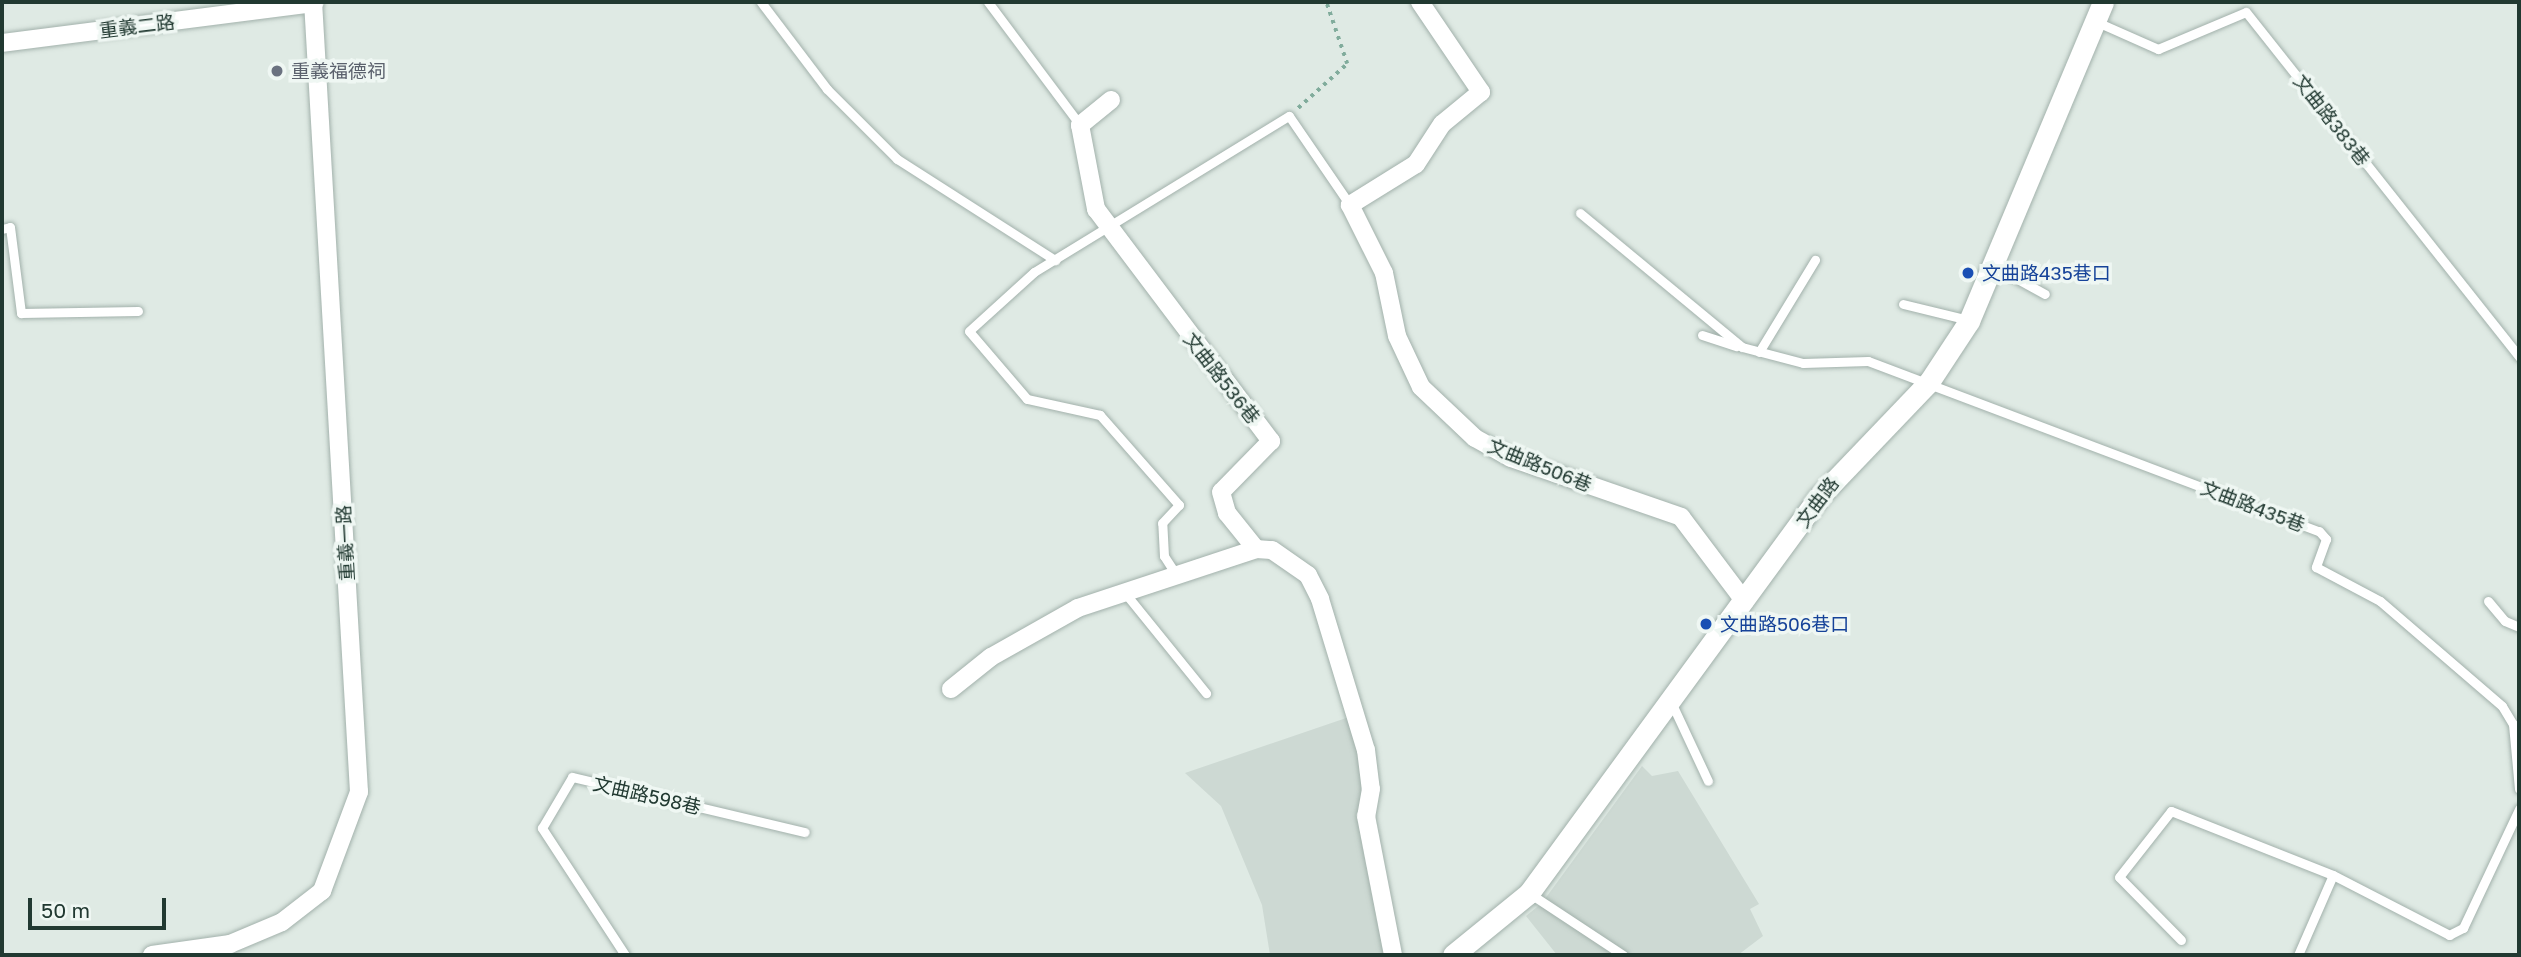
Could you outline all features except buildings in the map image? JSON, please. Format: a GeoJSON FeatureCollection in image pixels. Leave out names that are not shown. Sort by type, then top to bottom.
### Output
{"type":"FeatureCollection","features":[{"type":"Feature","properties":{"kind":"street","name":"重義二路"},"geometry":{"type":"LineString","coordinates":[[2,43],[314,2]]}},
{"type":"Feature","properties":{"kind":"street","name":"重義一路"},"geometry":{"type":"LineString","coordinates":[[152,955],[230,944],[282,922],[322,891],[359,792],[314,2]]}},
{"type":"Feature","properties":{"kind":"street"},"geometry":{"type":"LineString","coordinates":[[1350,205],[1416,164],[1442,124],[1481,92],[1420,2]]}},
{"type":"Feature","properties":{"kind":"street","name":"文曲路"},"geometry":{"type":"LineString","coordinates":[[1453,955],[1529,893],[1850,458],[1928,382],[1969,321],[2100,12]]}},
{"type":"Feature","properties":{"kind":"street"},"geometry":{"type":"LineString","coordinates":[[1080,125],[1111,100]]}},
{"type":"Feature","properties":{"kind":"street","name":"文曲路536巷"},"geometry":{"type":"LineString","coordinates":[[1080,125],[1097,209],[1108,230],[1271,441],[1221,492],[1227,513],[1256,549]]}},
{"type":"Feature","properties":{"kind":"street","name":"文曲路506巷"},"geometry":{"type":"LineString","coordinates":[[1350,205],[1384,273],[1397,336],[1421,387],[1475,438],[1511,458],[1681,517],[1745,603]]}},
{"type":"Feature","properties":{"kind":"street"},"geometry":{"type":"LineString","coordinates":[[951,689],[991,657],[1078,608],[1256,549],[1272,550],[1308,575],[1338,652],[1366,750],[1371,789],[1366,816],[1394,955]]}},
{"type":"Feature","properties":{"kind":"lane"},"geometry":{"type":"LineString","coordinates":[[761,2],[827,89],[897,159],[1055,260]]}},
{"type":"Feature","properties":{"kind":"lane"},"geometry":{"type":"LineString","coordinates":[[988,2],[1080,125]]}},
{"type":"Feature","properties":{"kind":"lane","name":"文曲路383巷"},"geometry":{"type":"LineString","coordinates":[[2100,12],[2158,49],[2246,12],[2519,357]]}},
{"type":"Feature","properties":{"kind":"lane"},"geometry":{"type":"LineString","coordinates":[[1177,576],[1164,556],[1162,523],[1179,505],[1100,415],[1027,399],[969,331],[1055,260],[1108,230],[1289,116]]}},
{"type":"Feature","properties":{"kind":"lane","name":"文曲路506巷"},"geometry":{"type":"LineString","coordinates":[[1289,116],[1350,205]]}},
{"type":"Feature","properties":{"kind":"lane"},"geometry":{"type":"LineString","coordinates":[[1580,213],[1742,347]]}},
{"type":"Feature","properties":{"kind":"lane"},"geometry":{"type":"LineString","coordinates":[[2,229],[10,227],[22,313],[138,311]]}},
{"type":"Feature","properties":{"kind":"lane"},"geometry":{"type":"LineString","coordinates":[[1759,352],[1815,260]]}},
{"type":"Feature","properties":{"kind":"lane"},"geometry":{"type":"LineString","coordinates":[[1994,266],[2045,294]]}},
{"type":"Feature","properties":{"kind":"lane"},"geometry":{"type":"LineString","coordinates":[[1903,304],[1969,321]]}},
{"type":"Feature","properties":{"kind":"lane"},"geometry":{"type":"LineString","coordinates":[[1702,335],[1803,363],[1868,360],[1928,382]]}},
{"type":"Feature","properties":{"kind":"lane","name":"文曲路435巷"},"geometry":{"type":"LineString","coordinates":[[1928,382],[2319,531],[2326,539],[2316,567],[2380,601],[2502,706],[2513,724],[2519,789]]}},
{"type":"Feature","properties":{"kind":"lane"},"geometry":{"type":"LineString","coordinates":[[1125,593],[1206,692]]}},
{"type":"Feature","properties":{"kind":"lane"},"geometry":{"type":"LineString","coordinates":[[2488,601],[2519,626]]}},
{"type":"Feature","properties":{"kind":"lane"},"geometry":{"type":"LineString","coordinates":[[1671,702],[1708,781]]}},
{"type":"Feature","properties":{"kind":"lane","name":"文曲路598巷"},"geometry":{"type":"LineString","coordinates":[[625,955],[542,828],[572,777],[805,832]]}},
{"type":"Feature","properties":{"kind":"lane"},"geometry":{"type":"LineString","coordinates":[[2181,940],[2119,877],[2171,811],[2333,875],[2456,934],[2519,809]]}},
{"type":"Feature","properties":{"kind":"lane"},"geometry":{"type":"LineString","coordinates":[[2298,955],[2333,875]]}},
{"type":"Feature","properties":{"kind":"lane"},"geometry":{"type":"LineString","coordinates":[[1529,893],[1623,955]]}},
{"type":"Feature","properties":{"kind":"path"},"geometry":{"type":"LineString","coordinates":[[1289,116],[1346,64],[1326,2]]}},
{"type":"Feature","properties":{"kind":"shaded area"},"geometry":{"type":"Polygon","coordinates":[[[1352,716],[1371,767],[1365,862],[1397,955],[1270,955],[1262,905],[1221,806],[1185,773],[1352,716]]]}},
{"type":"Feature","properties":{"kind":"shaded area"},"geometry":{"type":"Polygon","coordinates":[[[1642,766],[1652,776],[1678,771],[1759,904],[1750,909],[1763,936],[1738,955],[1557,955],[1526,916],[1542,903],[1642,766]]]}},
{"type":"Feature","properties":{"kind":"place","name":"重義福德祠"},"geometry":{"type":"Point","coordinates":[277,71]}},
{"type":"Feature","properties":{"kind":"place","name":"文曲路435巷口"},"geometry":{"type":"Point","coordinates":[1968,273]}},
{"type":"Feature","properties":{"kind":"place","name":"文曲路506巷口"},"geometry":{"type":"Point","coordinates":[1706,624]}}]}
